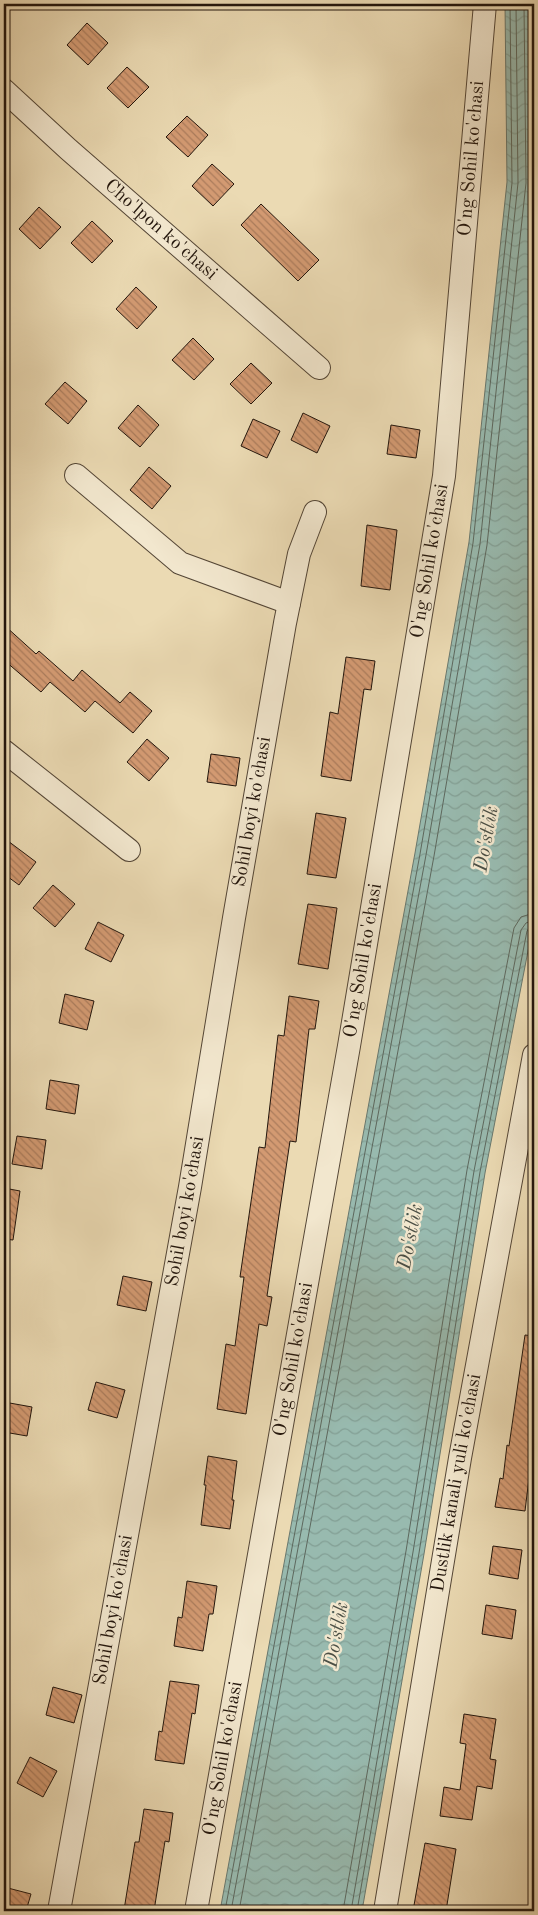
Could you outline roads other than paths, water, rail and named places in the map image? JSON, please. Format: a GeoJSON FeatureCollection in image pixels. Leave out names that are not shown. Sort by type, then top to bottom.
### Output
{"type":"FeatureCollection","features":[{"type":"Feature","properties":{"kind":"street","name":"O'ng Sohil ko'chasi"},"geometry":{"type":"LineString","coordinates":[[196,1911],[348,1046],[444,476],[485,4]]}},
{"type":"Feature","properties":{"kind":"street","name":"Cho'lpon ko'chasi"},"geometry":{"type":"LineString","coordinates":[[4,90],[75,155],[319,368]]}},
{"type":"Feature","properties":{"kind":"street"},"geometry":{"type":"LineString","coordinates":[[76,475],[180,563],[289,603]]}},
{"type":"Feature","properties":{"kind":"street","name":"Sohil boyi ko'chasi"},"geometry":{"type":"LineString","coordinates":[[59,1911],[184,1216],[289,603],[299,554],[315,512]]}},
{"type":"Feature","properties":{"kind":"street"},"geometry":{"type":"LineString","coordinates":[[4,751],[129,850]]}},
{"type":"Feature","properties":{"kind":"street","name":"Dustlik kanali yuli ko'chasi"},"geometry":{"type":"LineString","coordinates":[[385,1911],[460,1458],[534,1055]]}},
{"type":"Feature","properties":{"kind":"water","name":"Do'stlik"},"geometry":{"type":"Polygon","coordinates":[[[505,4],[534,4],[534,920],[485,1173],[424,1554],[362,1911],[220,1911],[415,853],[469,542],[507,182],[505,4]]]}}]}
